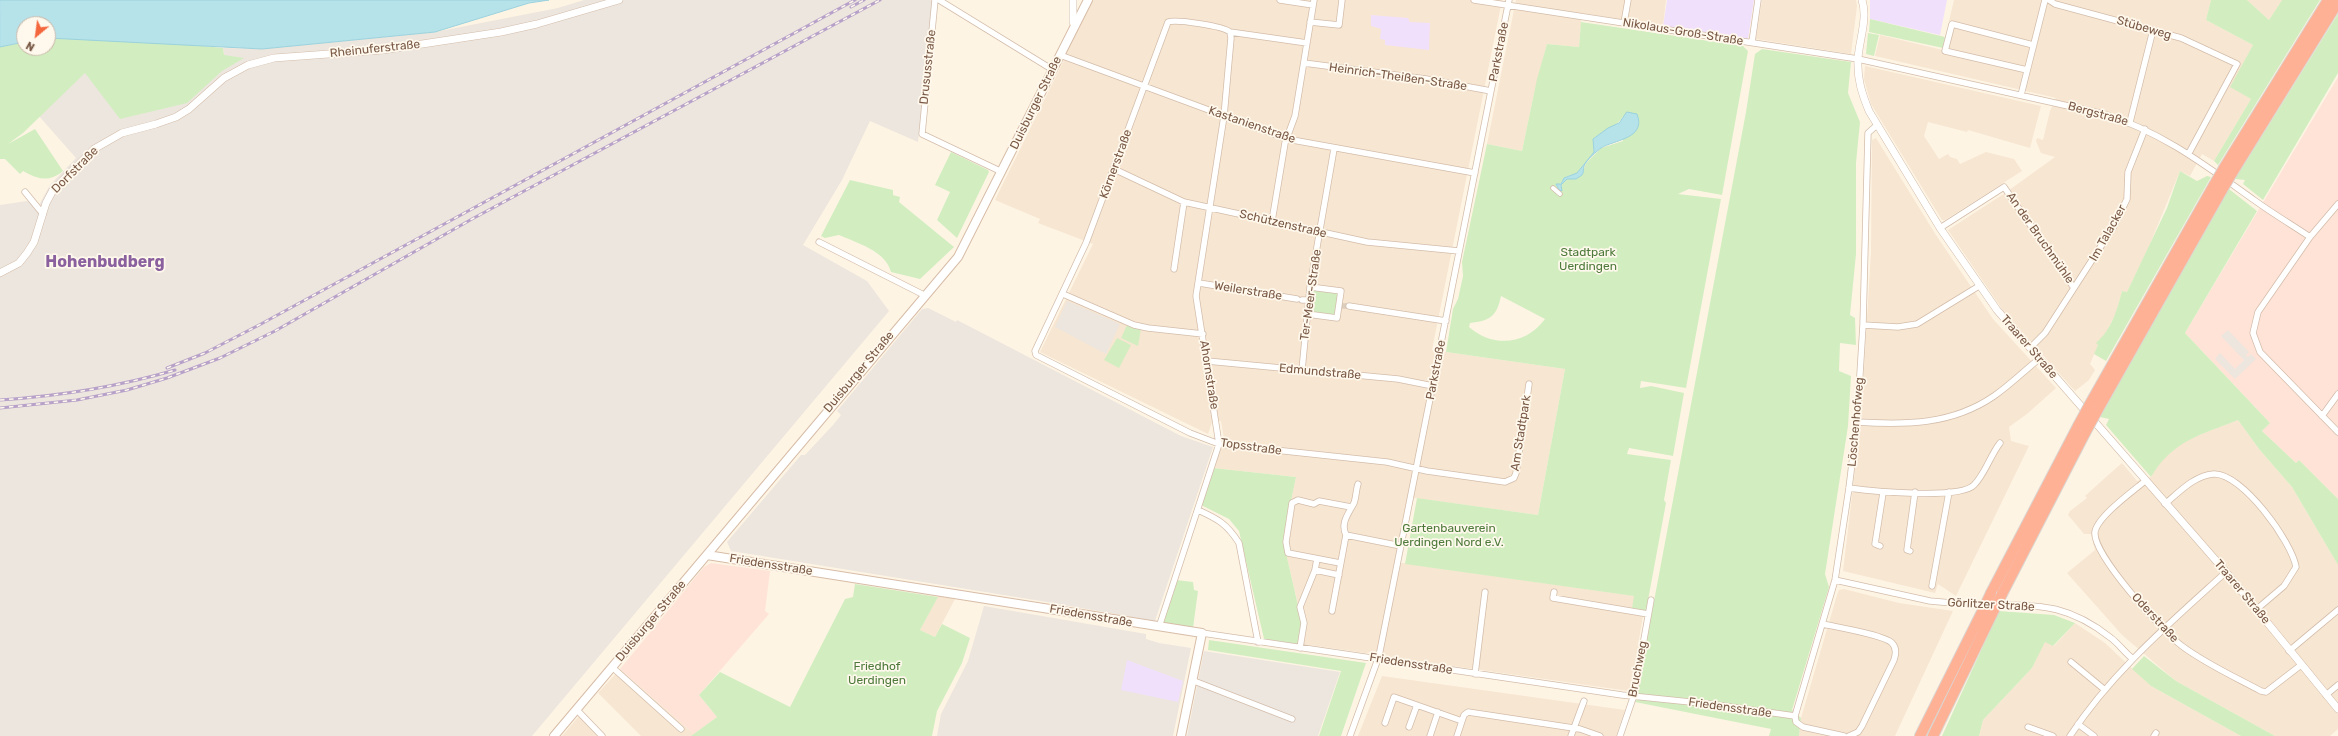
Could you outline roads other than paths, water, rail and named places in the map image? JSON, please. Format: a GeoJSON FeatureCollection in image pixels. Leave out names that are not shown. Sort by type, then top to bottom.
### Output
{"type":"FeatureCollection","features":[{"type":"Feature","properties":{"kind":"highway"},"geometry":{"type":"LineString","coordinates":[[2307,42],[2328,0]]}},
{"type":"Feature","properties":{"kind":"highway"},"geometry":{"type":"LineString","coordinates":[[1920,736],[1997,593],[2081,429],[2228,170],[2307,42],[2338,2]]}},
{"type":"Feature","properties":{"kind":"highway"},"geometry":{"type":"LineString","coordinates":[[1933,736],[1987,612]]}},
{"type":"Feature","properties":{"kind":"highway"},"geometry":{"type":"LineString","coordinates":[[1936,736],[1940,722]]}},
{"type":"Feature","properties":{"kind":"main road","name":"Duisburger Straße"},"geometry":{"type":"LineString","coordinates":[[1067,41],[1073,22],[1087,0]]}},
{"type":"Feature","properties":{"kind":"main road","name":"Duisburger Straße"},"geometry":{"type":"LineString","coordinates":[[554,736],[924,295],[958,257],[1067,41],[1076,27],[1087,0]]}},
{"type":"Feature","properties":{"kind":"main road","name":"Friedensstraße"},"geometry":{"type":"LineString","coordinates":[[707,555],[969,595],[1202,633]]}},
{"type":"Feature","properties":{"kind":"main road"},"geometry":{"type":"LineString","coordinates":[[1183,736],[1202,633]]}},
{"type":"Feature","properties":{"kind":"street","name":"Rheinuferstraße"},"geometry":{"type":"LineString","coordinates":[[146,127],[176,117],[230,74],[266,59],[383,50],[501,32],[537,24],[619,0]]}},
{"type":"Feature","properties":{"kind":"street","name":"Drususstraße"},"geometry":{"type":"LineString","coordinates":[[935,0],[922,134],[1002,172]]}},
{"type":"Feature","properties":{"kind":"street"},"geometry":{"type":"LineString","coordinates":[[939,0],[1053,70]]}},
{"type":"Feature","properties":{"kind":"street"},"geometry":{"type":"LineString","coordinates":[[1073,0],[1073,22]]}},
{"type":"Feature","properties":{"kind":"street"},"geometry":{"type":"LineString","coordinates":[[1272,221],[1287,139],[1295,116],[1313,2],[1280,0]]}},
{"type":"Feature","properties":{"kind":"street"},"geometry":{"type":"LineString","coordinates":[[1310,22],[1339,25],[1342,0]]}},
{"type":"Feature","properties":{"kind":"street","name":"Nikolaus-Groß-Straße"},"geometry":{"type":"LineString","coordinates":[[1474,0],[1509,3],[1624,23],[1858,59]]}},
{"type":"Feature","properties":{"kind":"street"},"geometry":{"type":"LineString","coordinates":[[1624,23],[1628,0]]}},
{"type":"Feature","properties":{"kind":"street"},"geometry":{"type":"LineString","coordinates":[[1752,42],[1758,0]]}},
{"type":"Feature","properties":{"kind":"street","name":"Traarer Straße"},"geometry":{"type":"LineString","coordinates":[[1862,0],[1864,11],[1858,59],[1860,89],[1877,125],[1940,228],[1979,286],[2039,359],[2226,572],[2289,651],[2338,709]]}},
{"type":"Feature","properties":{"kind":"street"},"geometry":{"type":"LineString","coordinates":[[2021,95],[2045,0]]}},
{"type":"Feature","properties":{"kind":"street","name":"Stübeweg"},"geometry":{"type":"LineString","coordinates":[[2049,0],[2055,4],[2153,30],[2204,47],[2237,64],[2189,153]]}},
{"type":"Feature","properties":{"kind":"street","name":"Parkstraße"},"geometry":{"type":"LineString","coordinates":[[1350,736],[1378,659],[1509,3]]}},
{"type":"Feature","properties":{"kind":"street","name":"Körnerstraße"},"geometry":{"type":"LineString","coordinates":[[1034,353],[1086,243],[1168,22],[1178,20],[1222,28],[1230,32]]}},
{"type":"Feature","properties":{"kind":"street"},"geometry":{"type":"LineString","coordinates":[[2027,70],[1945,51],[1952,24],[2033,46]]}},
{"type":"Feature","properties":{"kind":"street"},"geometry":{"type":"LineString","coordinates":[[2130,122],[2153,30]]}},
{"type":"Feature","properties":{"kind":"street"},"geometry":{"type":"LineString","coordinates":[[1230,32],[1307,43]]}},
{"type":"Feature","properties":{"kind":"street","name":"Ahornstraße"},"geometry":{"type":"LineString","coordinates":[[1159,627],[1219,444],[1196,296],[1224,116],[1230,32]]}},
{"type":"Feature","properties":{"kind":"street","name":"Kastanienstraße"},"geometry":{"type":"LineString","coordinates":[[1060,55],[1287,139],[1475,174]]}},
{"type":"Feature","properties":{"kind":"street","name":"Bergstraße"},"geometry":{"type":"LineString","coordinates":[[1858,59],[2021,95],[2130,122],[2189,153],[2258,203],[2310,237]]}},
{"type":"Feature","properties":{"kind":"street","name":"Heinrich-Theißen-Straße"},"geometry":{"type":"LineString","coordinates":[[1304,63],[1426,79],[1492,91]]}},
{"type":"Feature","properties":{"kind":"street","name":"Löschenhofweg"},"geometry":{"type":"LineString","coordinates":[[1795,716],[1835,580],[1849,488],[1857,422],[1863,325],[1868,133],[1877,125]]}},
{"type":"Feature","properties":{"kind":"street","name":"Dorfstraße"},"geometry":{"type":"LineString","coordinates":[[0,273],[19,262],[27,253],[34,242],[53,190],[94,150],[122,132],[146,127]]}},
{"type":"Feature","properties":{"kind":"street","name":"Im Talacker"},"geometry":{"type":"LineString","coordinates":[[2074,288],[2114,226],[2127,199],[2128,172],[2145,129]]}},
{"type":"Feature","properties":{"kind":"street","name":"Ter-Meer-Straße"},"geometry":{"type":"LineString","coordinates":[[1302,370],[1310,287],[1334,148]]}},
{"type":"Feature","properties":{"kind":"street","name":"Schützenstraße"},"geometry":{"type":"LineString","coordinates":[[1114,169],[1184,202],[1367,242],[1460,251]]}},
{"type":"Feature","properties":{"kind":"street","name":"An der Bruchmühle"},"geometry":{"type":"LineString","coordinates":[[1940,228],[2004,186],[2074,288],[2045,332],[2030,348]]}},
{"type":"Feature","properties":{"kind":"street"},"geometry":{"type":"LineString","coordinates":[[1553,188],[1560,194]]}},
{"type":"Feature","properties":{"kind":"street"},"geometry":{"type":"LineString","coordinates":[[24,192],[43,214]]}},
{"type":"Feature","properties":{"kind":"street"},"geometry":{"type":"LineString","coordinates":[[1174,269],[1184,202]]}},
{"type":"Feature","properties":{"kind":"street"},"geometry":{"type":"LineString","coordinates":[[2338,204],[2310,237],[2258,312],[2253,333],[2260,352],[2338,432]]}},
{"type":"Feature","properties":{"kind":"street"},"geometry":{"type":"LineString","coordinates":[[819,242],[924,295]]}},
{"type":"Feature","properties":{"kind":"street","name":"Weilerstraße"},"geometry":{"type":"LineString","coordinates":[[1199,283],[1309,300]]}},
{"type":"Feature","properties":{"kind":"street"},"geometry":{"type":"LineString","coordinates":[[1863,325],[1898,327],[1917,324],[1979,286]]}},
{"type":"Feature","properties":{"kind":"street"},"geometry":{"type":"LineString","coordinates":[[1307,314],[1337,318],[1340,305],[1341,291],[1310,287]]}},
{"type":"Feature","properties":{"kind":"street"},"geometry":{"type":"LineString","coordinates":[[1062,294],[1134,325],[1203,334]]}},
{"type":"Feature","properties":{"kind":"street"},"geometry":{"type":"LineString","coordinates":[[1349,306],[1446,321]]}},
{"type":"Feature","properties":{"kind":"street","name":"Topsstraße"},"geometry":{"type":"LineString","coordinates":[[1034,353],[1190,433],[1219,444],[1387,462],[1416,468]]}},
{"type":"Feature","properties":{"kind":"street"},"geometry":{"type":"LineString","coordinates":[[1857,422],[1912,424],[1945,418],[1961,413],[1994,396],[2039,359]]}},
{"type":"Feature","properties":{"kind":"street","name":"Edmundstraße"},"geometry":{"type":"LineString","coordinates":[[1207,361],[1398,379],[1433,386]]}},
{"type":"Feature","properties":{"kind":"street","name":"Am Stadtpark"},"geometry":{"type":"LineString","coordinates":[[1416,468],[1510,482],[1516,473],[1529,384]]}},
{"type":"Feature","properties":{"kind":"street"},"geometry":{"type":"LineString","coordinates":[[2322,416],[2338,394]]}},
{"type":"Feature","properties":{"kind":"street"},"geometry":{"type":"LineString","coordinates":[[1849,488],[1883,493],[1961,491],[1974,485],[2000,443]]}},
{"type":"Feature","properties":{"kind":"street"},"geometry":{"type":"LineString","coordinates":[[2165,504],[2192,482],[2204,476],[2215,474],[2225,475],[2231,478],[2254,499],[2284,541],[2296,567],[2284,586],[2257,609]]}},
{"type":"Feature","properties":{"kind":"street","name":"Oderstraße"},"geometry":{"type":"LineString","coordinates":[[2145,480],[2100,522],[2095,533],[2096,541],[2110,565],[2163,628],[2180,645],[2195,655],[2261,691],[2266,692],[2301,664]]}},
{"type":"Feature","properties":{"kind":"street"},"geometry":{"type":"LineString","coordinates":[[1332,611],[1346,535],[1343,530],[1358,484]]}},
{"type":"Feature","properties":{"kind":"street"},"geometry":{"type":"LineString","coordinates":[[1910,551],[1907,550],[1908,538],[1915,492]]}},
{"type":"Feature","properties":{"kind":"street"},"geometry":{"type":"LineString","coordinates":[[1932,586],[1949,492]]}},
{"type":"Feature","properties":{"kind":"street"},"geometry":{"type":"LineString","coordinates":[[1880,546],[1875,544],[1883,493]]}},
{"type":"Feature","properties":{"kind":"street"},"geometry":{"type":"LineString","coordinates":[[1340,563],[1288,553],[1286,542],[1292,503],[1298,500],[1314,504],[1318,501],[1351,507]]}},
{"type":"Feature","properties":{"kind":"street"},"geometry":{"type":"LineString","coordinates":[[1198,510],[1221,520],[1230,529],[1239,543],[1258,642]]}},
{"type":"Feature","properties":{"kind":"street"},"geometry":{"type":"LineString","coordinates":[[1346,535],[1401,546]]}},
{"type":"Feature","properties":{"kind":"street"},"geometry":{"type":"LineString","coordinates":[[1300,648],[1304,623],[1300,607],[1315,570],[1317,559]]}},
{"type":"Feature","properties":{"kind":"street"},"geometry":{"type":"LineString","coordinates":[[1315,570],[1339,575]]}},
{"type":"Feature","properties":{"kind":"street"},"geometry":{"type":"LineString","coordinates":[[2070,736],[2105,690],[2133,659],[2163,628],[2226,572]]}},
{"type":"Feature","properties":{"kind":"street","name":"Görlitzer Straße"},"geometry":{"type":"LineString","coordinates":[[1835,580],[1930,601],[1977,606],[2014,604],[2052,607],[2075,614],[2094,625],[2133,659]]}},
{"type":"Feature","properties":{"kind":"street"},"geometry":{"type":"LineString","coordinates":[[1475,674],[1485,592]]}},
{"type":"Feature","properties":{"kind":"street"},"geometry":{"type":"LineString","coordinates":[[1554,592],[1553,598],[1648,614]]}},
{"type":"Feature","properties":{"kind":"street","name":"Bruchweg"},"geometry":{"type":"LineString","coordinates":[[1620,736],[1634,695],[1651,600]]}},
{"type":"Feature","properties":{"kind":"street"},"geometry":{"type":"LineString","coordinates":[[2289,651],[2338,610]]}},
{"type":"Feature","properties":{"kind":"street"},"geometry":{"type":"LineString","coordinates":[[1823,624],[1882,638],[1892,643],[1896,649],[1894,660],[1862,726],[1858,732],[1849,736]]}},
{"type":"Feature","properties":{"kind":"street","name":"Friedensstraße"},"geometry":{"type":"LineString","coordinates":[[1202,633],[1622,695],[1634,695],[1795,716]]}},
{"type":"Feature","properties":{"kind":"street"},"geometry":{"type":"LineString","coordinates":[[2071,662],[2105,690]]}},
{"type":"Feature","properties":{"kind":"street"},"geometry":{"type":"LineString","coordinates":[[612,667],[680,729]]}},
{"type":"Feature","properties":{"kind":"street"},"geometry":{"type":"LineString","coordinates":[[1194,680],[1292,719]]}},
{"type":"Feature","properties":{"kind":"street"},"geometry":{"type":"LineString","coordinates":[[2326,695],[2338,685]]}},
{"type":"Feature","properties":{"kind":"street"},"geometry":{"type":"LineString","coordinates":[[1385,722],[1394,697],[1462,721]]}},
{"type":"Feature","properties":{"kind":"street"},"geometry":{"type":"LineString","coordinates":[[1571,736],[1584,700]]}},
{"type":"Feature","properties":{"kind":"street"},"geometry":{"type":"LineString","coordinates":[[1409,726],[1417,705]]}},
{"type":"Feature","properties":{"kind":"street"},"geometry":{"type":"LineString","coordinates":[[576,709],[602,736]]}},
{"type":"Feature","properties":{"kind":"street"},"geometry":{"type":"LineString","coordinates":[[1430,736],[1438,712]]}},
{"type":"Feature","properties":{"kind":"street"},"geometry":{"type":"LineString","coordinates":[[1457,736],[1462,721],[1468,712],[1574,728],[1600,736]]}},
{"type":"Feature","properties":{"kind":"street"},"geometry":{"type":"LineString","coordinates":[[1795,716],[1796,722],[1802,727],[1844,736]]}},
{"type":"Feature","properties":{"kind":"street"},"geometry":{"type":"LineString","coordinates":[[2078,724],[2094,736]]}},
{"type":"Feature","properties":{"kind":"street"},"geometry":{"type":"LineString","coordinates":[[2028,727],[2052,736]]}},
{"type":"Feature","properties":{"kind":"water"},"geometry":{"type":"Polygon","coordinates":[[[0,0],[549,0],[529,3],[435,32],[262,49],[56,38],[56,16],[16,16],[16,44],[0,47],[0,0]]]}},
{"type":"Feature","properties":{"kind":"water"},"geometry":{"type":"Polygon","coordinates":[[[1627,112],[1637,114],[1639,122],[1637,129],[1633,134],[1601,148],[1585,164],[1582,175],[1576,179],[1567,179],[1561,185],[1562,191],[1559,190],[1556,184],[1561,184],[1564,178],[1577,173],[1594,152],[1593,139],[1608,128],[1619,123],[1627,112]]]}},
{"type":"Feature","properties":{"kind":"tunnel"},"geometry":{"type":"LineString","coordinates":[[1342,306],[1349,306]]}},
{"type":"Feature","properties":{"kind":"railway"},"geometry":{"type":"LineString","coordinates":[[167,368],[205,353],[261,324],[855,0]]}},
{"type":"Feature","properties":{"kind":"railway"},"geometry":{"type":"LineString","coordinates":[[851,7],[864,0]]}},
{"type":"Feature","properties":{"kind":"railway"},"geometry":{"type":"LineString","coordinates":[[0,408],[77,400],[127,390],[167,378],[220,358],[275,331],[472,219],[880,0]]}},
{"type":"Feature","properties":{"kind":"railway"},"geometry":{"type":"LineString","coordinates":[[0,400],[88,390],[175,370]]}},
{"type":"Feature","properties":{"kind":"district","name":"Hohenbudberg"},"geometry":{"type":"Point","coordinates":[105,262]}},
{"type":"Feature","properties":{"kind":"park label","name":"Stadtpark Uerdingen"},"geometry":{"type":"Point","coordinates":[1588,260]}},
{"type":"Feature","properties":{"kind":"park label","name":"Gartenbauverein Uerdingen Nord e.V."},"geometry":{"type":"Point","coordinates":[1449,536]}},
{"type":"Feature","properties":{"kind":"park label","name":"Friedhof Uerdingen"},"geometry":{"type":"Point","coordinates":[877,674]}}]}
